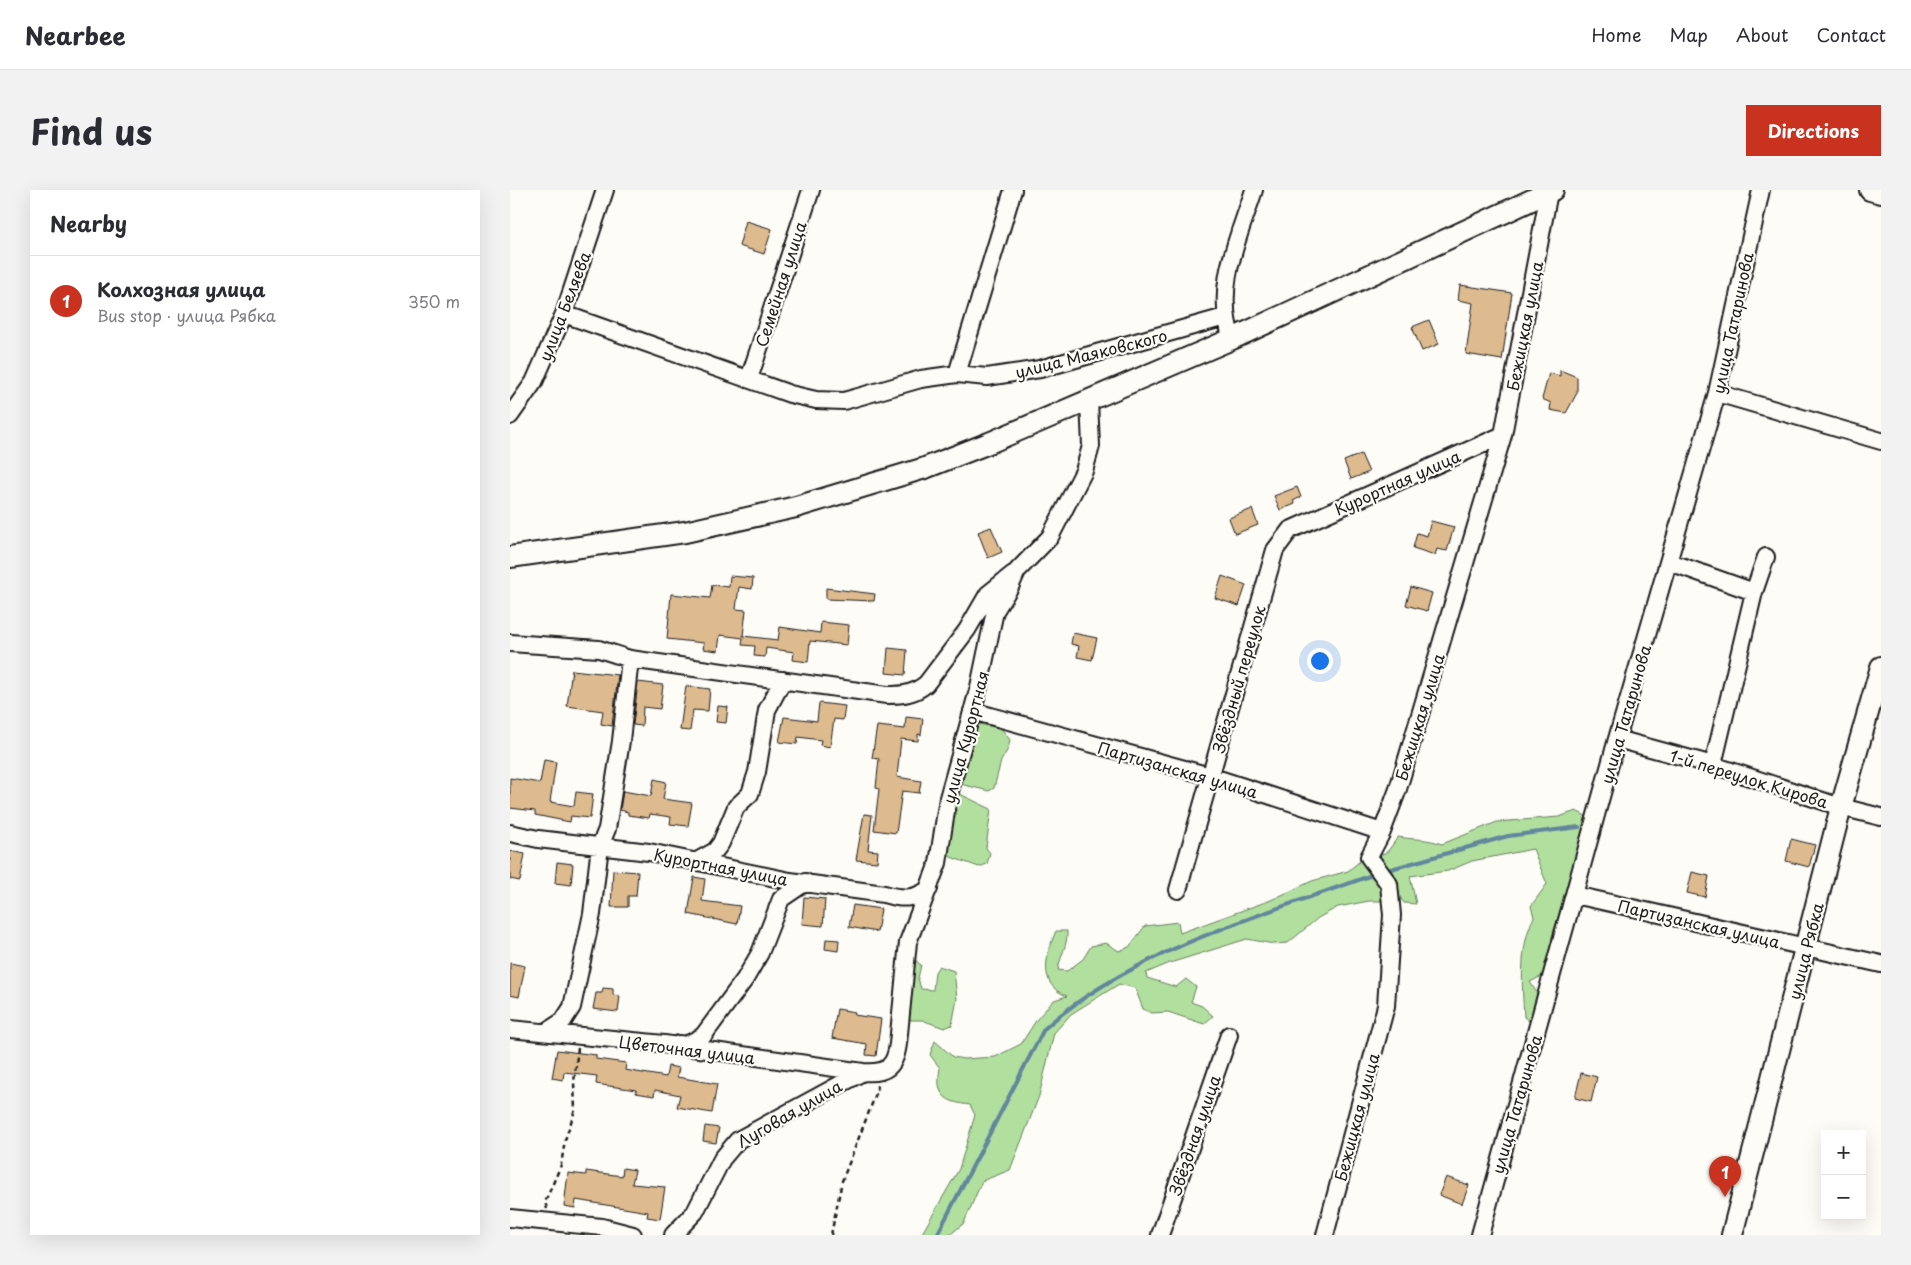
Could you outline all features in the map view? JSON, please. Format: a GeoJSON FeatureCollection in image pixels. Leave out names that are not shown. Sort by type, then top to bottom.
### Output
{"type":"FeatureCollection","features":[{"type":"Feature","properties":{"kind":"main road"},"geometry":{"type":"LineString","coordinates":[[1870,190],[1881,193]]}},
{"type":"Feature","properties":{"kind":"main road"},"geometry":{"type":"LineString","coordinates":[[510,558],[685,532],[805,504],[925,468],[1232,339],[1551,191]]}},
{"type":"Feature","properties":{"kind":"main road","name":"улица Рябка"},"geometry":{"type":"LineString","coordinates":[[1732,1235],[1841,807],[1881,667]]}},
{"type":"Feature","properties":{"kind":"street","name":"улица Беляева"},"geometry":{"type":"LineString","coordinates":[[510,416],[534,382],[564,314],[605,190]]}},
{"type":"Feature","properties":{"kind":"street","name":"Семейная улица"},"geometry":{"type":"LineString","coordinates":[[749,379],[810,190]]}},
{"type":"Feature","properties":{"kind":"street"},"geometry":{"type":"LineString","coordinates":[[957,374],[1013,190]]}},
{"type":"Feature","properties":{"kind":"street"},"geometry":{"type":"LineString","coordinates":[[1232,339],[1225,317],[1226,277],[1254,190]]}},
{"type":"Feature","properties":{"kind":"street","name":"улица Татаринова"},"geometry":{"type":"LineString","coordinates":[[1480,1235],[1575,895],[1616,739],[1670,562],[1717,393],[1761,190]]}},
{"type":"Feature","properties":{"kind":"street","name":"Бежицкая улица"},"geometry":{"type":"LineString","coordinates":[[1325,1235],[1386,1006],[1392,914],[1388,884],[1368,857],[1382,832],[1398,789],[1503,435],[1551,191]]}},
{"type":"Feature","properties":{"kind":"street","name":"улица Маяковского"},"geometry":{"type":"LineString","coordinates":[[564,314],[749,379],[816,400],[844,401],[921,379],[957,374],[987,377],[1040,369],[1225,317]]}},
{"type":"Feature","properties":{"kind":"street"},"geometry":{"type":"LineString","coordinates":[[1717,393],[1881,441]]}},
{"type":"Feature","properties":{"kind":"street","name":"улица Курортная"},"geometry":{"type":"LineString","coordinates":[[869,1073],[891,1066],[896,1059],[908,942],[938,863],[948,798],[979,687],[995,611],[1010,588],[1017,571],[1050,537],[1084,471],[1091,446],[1089,400]]}},
{"type":"Feature","properties":{"kind":"street","name":"Курортная улица"},"geometry":{"type":"LineString","coordinates":[[1290,530],[1503,435]]}},
{"type":"Feature","properties":{"kind":"street","name":"Звёздный переулок"},"geometry":{"type":"LineString","coordinates":[[1178,890],[1275,550],[1290,530]]}},
{"type":"Feature","properties":{"kind":"street"},"geometry":{"type":"LineString","coordinates":[[1712,765],[1754,592],[1766,557]]}},
{"type":"Feature","properties":{"kind":"street"},"geometry":{"type":"LineString","coordinates":[[1670,562],[1754,592]]}},
{"type":"Feature","properties":{"kind":"street"},"geometry":{"type":"LineString","coordinates":[[510,643],[599,649],[630,659],[887,695],[903,695],[919,690],[926,684],[967,630],[988,594],[1017,571]]}},
{"type":"Feature","properties":{"kind":"street"},"geometry":{"type":"LineString","coordinates":[[546,1032],[563,1021],[572,1007],[592,914],[600,846],[607,830],[621,741],[630,659]]}},
{"type":"Feature","properties":{"kind":"street"},"geometry":{"type":"LineString","coordinates":[[697,861],[715,851],[721,843],[736,807],[750,794],[757,772],[767,710],[783,680]]}},
{"type":"Feature","properties":{"kind":"street","name":"Партизанская улица"},"geometry":{"type":"LineString","coordinates":[[972,710],[1210,776],[1382,832]]}},
{"type":"Feature","properties":{"kind":"street","name":"1-й переулок Кирова"},"geometry":{"type":"LineString","coordinates":[[1616,739],[1712,765],[1841,807],[1881,816]]}},
{"type":"Feature","properties":{"kind":"street","name":"Курортная улица"},"geometry":{"type":"LineString","coordinates":[[510,833],[538,840],[649,852],[898,898],[918,896],[929,889]]}},
{"type":"Feature","properties":{"kind":"street"},"geometry":{"type":"LineString","coordinates":[[664,1044],[686,1045],[703,1036],[745,979],[760,953],[781,899],[806,882]]}},
{"type":"Feature","properties":{"kind":"street","name":"Партизанская улица"},"geometry":{"type":"LineString","coordinates":[[1575,895],[1881,964]]}},
{"type":"Feature","properties":{"kind":"street","name":"Цветочная улица"},"geometry":{"type":"LineString","coordinates":[[510,1029],[664,1044],[869,1073]]}},
{"type":"Feature","properties":{"kind":"street","name":"Звёздная улица"},"geometry":{"type":"LineString","coordinates":[[1160,1235],[1228,1035]]}},
{"type":"Feature","properties":{"kind":"street","name":"Луговая улица"},"geometry":{"type":"LineString","coordinates":[[673,1235],[695,1212],[722,1159],[729,1148],[738,1140],[869,1073]]}},
{"type":"Feature","properties":{"kind":"street"},"geometry":{"type":"LineString","coordinates":[[510,1218],[602,1227],[633,1235]]}},
{"type":"Feature","properties":{"kind":"path"},"geometry":{"type":"LineString","coordinates":[[552,1222],[544,1202],[561,1165],[565,1140],[576,1110],[574,1082],[580,1036]]}},
{"type":"Feature","properties":{"kind":"path"},"geometry":{"type":"LineString","coordinates":[[830,1235],[842,1181],[877,1090],[869,1073]]}},
{"type":"Feature","properties":{"kind":"green space"},"geometry":{"type":"Polygon","coordinates":[[[973,723],[1001,728],[1010,740],[1008,749],[1001,761],[994,788],[989,791],[956,783],[973,723]]]}},
{"type":"Feature","properties":{"kind":"green space"},"geometry":{"type":"Polygon","coordinates":[[[958,793],[991,809],[986,848],[990,853],[987,864],[979,867],[945,855],[937,832],[958,793]]]}},
{"type":"Feature","properties":{"kind":"green space"},"geometry":{"type":"Polygon","coordinates":[[[1576,811],[1586,816],[1585,831],[1552,936],[1551,948],[1542,976],[1530,982],[1537,993],[1530,1022],[1524,1017],[1522,979],[1524,953],[1529,928],[1534,917],[1531,906],[1547,884],[1533,849],[1472,861],[1448,871],[1410,876],[1416,904],[1404,903],[1395,891],[1385,901],[1369,901],[1338,907],[1318,918],[1288,943],[1274,944],[1247,939],[1170,963],[1146,973],[1147,978],[1176,987],[1186,979],[1196,987],[1191,1002],[1202,1006],[1213,1016],[1204,1024],[1168,1012],[1152,1013],[1143,1009],[1135,988],[1119,984],[1071,1014],[1054,1033],[1039,1096],[1010,1170],[982,1181],[964,1223],[950,1235],[921,1235],[959,1169],[975,1115],[970,1105],[954,1102],[944,1096],[941,1091],[939,1085],[940,1068],[930,1055],[935,1041],[953,1057],[964,1059],[995,1057],[1021,1044],[1037,1019],[1054,1000],[1067,996],[1051,984],[1046,968],[1049,949],[1056,931],[1067,931],[1058,970],[1067,971],[1083,959],[1091,946],[1106,943],[1119,951],[1129,947],[1145,926],[1178,922],[1180,933],[1271,900],[1312,881],[1348,871],[1360,861],[1377,857],[1388,851],[1398,837],[1442,844],[1497,822],[1559,817],[1576,811]]]}},
{"type":"Feature","properties":{"kind":"green space"},"geometry":{"type":"Polygon","coordinates":[[[913,958],[921,965],[918,978],[921,989],[933,990],[935,972],[939,966],[954,971],[957,999],[952,1025],[944,1028],[922,1020],[904,1020],[913,958]]]}},
{"type":"Feature","properties":{"kind":"building"},"geometry":{"type":"Polygon","coordinates":[[[746,221],[772,229],[764,254],[739,246],[746,221]]]}},
{"type":"Feature","properties":{"kind":"building"},"geometry":{"type":"Polygon","coordinates":[[[1460,285],[1512,293],[1502,360],[1466,354],[1473,303],[1458,300],[1460,285]]]}},
{"type":"Feature","properties":{"kind":"building"},"geometry":{"type":"Polygon","coordinates":[[[1429,320],[1439,344],[1422,351],[1412,327],[1429,320]]]}},
{"type":"Feature","properties":{"kind":"building"},"geometry":{"type":"Polygon","coordinates":[[[1560,370],[1577,377],[1577,393],[1566,413],[1550,410],[1551,403],[1542,399],[1549,373],[1560,376],[1560,370]]]}},
{"type":"Feature","properties":{"kind":"building"},"geometry":{"type":"Polygon","coordinates":[[[1361,454],[1369,472],[1351,479],[1344,461],[1361,454]]]}},
{"type":"Feature","properties":{"kind":"building"},"geometry":{"type":"Polygon","coordinates":[[[1297,487],[1301,497],[1293,501],[1295,504],[1280,510],[1274,496],[1297,487]]]}},
{"type":"Feature","properties":{"kind":"building"},"geometry":{"type":"Polygon","coordinates":[[[1252,509],[1258,525],[1235,534],[1229,518],[1252,509]]]}},
{"type":"Feature","properties":{"kind":"building"},"geometry":{"type":"Polygon","coordinates":[[[1431,521],[1454,527],[1447,551],[1437,549],[1435,555],[1413,548],[1417,533],[1427,536],[1431,521]]]}},
{"type":"Feature","properties":{"kind":"building"},"geometry":{"type":"Polygon","coordinates":[[[991,527],[1002,552],[988,558],[978,532],[991,527]]]}},
{"type":"Feature","properties":{"kind":"building"},"geometry":{"type":"Polygon","coordinates":[[[730,576],[753,578],[752,589],[739,587],[736,609],[746,610],[743,636],[778,640],[780,627],[820,633],[821,622],[849,625],[847,645],[810,641],[808,662],[793,660],[794,652],[766,648],[765,657],[754,656],[755,646],[742,645],[743,638],[720,635],[718,651],[703,649],[704,643],[667,639],[671,594],[710,598],[712,585],[729,587],[730,576]]]}},
{"type":"Feature","properties":{"kind":"building"},"geometry":{"type":"Polygon","coordinates":[[[1222,576],[1246,585],[1239,606],[1215,598],[1222,576]]]}},
{"type":"Feature","properties":{"kind":"building"},"geometry":{"type":"Polygon","coordinates":[[[1411,587],[1432,593],[1427,611],[1406,605],[1411,587]]]}},
{"type":"Feature","properties":{"kind":"building"},"geometry":{"type":"Polygon","coordinates":[[[826,588],[875,594],[874,601],[826,599],[826,588]]]}},
{"type":"Feature","properties":{"kind":"building"},"geometry":{"type":"Polygon","coordinates":[[[1073,633],[1097,638],[1092,660],[1077,657],[1079,646],[1071,644],[1073,633]]]}},
{"type":"Feature","properties":{"kind":"building"},"geometry":{"type":"Polygon","coordinates":[[[888,648],[907,650],[905,675],[886,673],[888,648]]]}},
{"type":"Feature","properties":{"kind":"building"},"geometry":{"type":"Polygon","coordinates":[[[572,670],[618,675],[612,726],[601,724],[603,711],[567,706],[572,670]]]}},
{"type":"Feature","properties":{"kind":"building"},"geometry":{"type":"Polygon","coordinates":[[[638,682],[663,685],[660,709],[643,707],[642,726],[633,725],[638,682]]]}},
{"type":"Feature","properties":{"kind":"building"},"geometry":{"type":"Polygon","coordinates":[[[686,686],[710,689],[708,711],[693,710],[690,731],[680,730],[686,686]]]}},
{"type":"Feature","properties":{"kind":"building"},"geometry":{"type":"Polygon","coordinates":[[[819,703],[845,706],[843,720],[834,719],[830,747],[820,745],[821,740],[798,737],[797,744],[779,742],[784,717],[817,721],[819,703]]]}},
{"type":"Feature","properties":{"kind":"building"},"geometry":{"type":"Polygon","coordinates":[[[718,706],[728,707],[726,723],[716,722],[718,706]]]}},
{"type":"Feature","properties":{"kind":"building"},"geometry":{"type":"Polygon","coordinates":[[[906,717],[923,719],[921,735],[918,734],[918,741],[901,739],[897,777],[921,781],[919,793],[902,791],[896,833],[874,830],[879,789],[876,788],[879,759],[872,758],[877,726],[905,729],[906,717]]]}},
{"type":"Feature","properties":{"kind":"building"},"geometry":{"type":"Polygon","coordinates":[[[544,760],[556,762],[550,802],[574,806],[576,792],[593,794],[590,818],[571,816],[570,822],[535,815],[535,811],[510,808],[510,778],[540,783],[544,760]]]}},
{"type":"Feature","properties":{"kind":"building"},"geometry":{"type":"Polygon","coordinates":[[[654,779],[666,782],[663,799],[692,803],[688,826],[670,824],[671,817],[650,814],[649,818],[628,815],[628,812],[620,810],[623,791],[651,796],[654,779]]]}},
{"type":"Feature","properties":{"kind":"building"},"geometry":{"type":"Polygon","coordinates":[[[864,814],[872,815],[868,850],[878,851],[877,862],[856,860],[864,814]]]}},
{"type":"Feature","properties":{"kind":"building"},"geometry":{"type":"Polygon","coordinates":[[[1791,839],[1815,845],[1809,867],[1786,861],[1791,839]]]}},
{"type":"Feature","properties":{"kind":"building"},"geometry":{"type":"Polygon","coordinates":[[[510,851],[525,854],[520,881],[510,879],[510,851]]]}},
{"type":"Feature","properties":{"kind":"building"},"geometry":{"type":"Polygon","coordinates":[[[557,862],[573,864],[571,885],[555,883],[557,862]]]}},
{"type":"Feature","properties":{"kind":"building"},"geometry":{"type":"Polygon","coordinates":[[[613,870],[638,872],[636,896],[628,896],[628,907],[611,907],[613,870]]]}},
{"type":"Feature","properties":{"kind":"building"},"geometry":{"type":"Polygon","coordinates":[[[1692,872],[1709,876],[1705,897],[1687,893],[1692,872]]]}},
{"type":"Feature","properties":{"kind":"building"},"geometry":{"type":"Polygon","coordinates":[[[694,877],[705,879],[702,901],[740,906],[737,924],[688,914],[694,877]]]}},
{"type":"Feature","properties":{"kind":"building"},"geometry":{"type":"Polygon","coordinates":[[[804,897],[825,899],[823,926],[802,924],[804,897]]]}},
{"type":"Feature","properties":{"kind":"building"},"geometry":{"type":"Polygon","coordinates":[[[853,905],[881,909],[877,932],[849,927],[853,905]]]}},
{"type":"Feature","properties":{"kind":"building"},"geometry":{"type":"Polygon","coordinates":[[[826,939],[839,940],[838,951],[825,949],[826,939]]]}},
{"type":"Feature","properties":{"kind":"building"},"geometry":{"type":"Polygon","coordinates":[[[510,963],[525,966],[519,997],[510,995],[510,963]]]}},
{"type":"Feature","properties":{"kind":"building"},"geometry":{"type":"Polygon","coordinates":[[[603,988],[613,989],[613,995],[620,996],[618,1012],[593,1009],[596,993],[602,993],[603,988]]]}},
{"type":"Feature","properties":{"kind":"building"},"geometry":{"type":"Polygon","coordinates":[[[837,1009],[855,1012],[854,1015],[881,1019],[876,1056],[866,1055],[867,1044],[832,1038],[837,1009]]]}},
{"type":"Feature","properties":{"kind":"building"},"geometry":{"type":"Polygon","coordinates":[[[557,1050],[596,1055],[596,1059],[626,1063],[625,1070],[666,1077],[668,1066],[679,1068],[677,1077],[717,1084],[712,1113],[677,1107],[680,1095],[655,1090],[654,1096],[636,1093],[636,1090],[596,1084],[597,1076],[564,1072],[563,1080],[552,1078],[557,1050]]]}},
{"type":"Feature","properties":{"kind":"building"},"geometry":{"type":"Polygon","coordinates":[[[1581,1073],[1597,1077],[1591,1102],[1575,1098],[1581,1073]]]}},
{"type":"Feature","properties":{"kind":"building"},"geometry":{"type":"Polygon","coordinates":[[[705,1126],[719,1128],[716,1143],[703,1141],[705,1126]]]}},
{"type":"Feature","properties":{"kind":"building"},"geometry":{"type":"Polygon","coordinates":[[[623,1168],[635,1170],[632,1184],[665,1187],[660,1219],[647,1217],[648,1212],[576,1200],[575,1208],[564,1206],[568,1173],[586,1175],[586,1171],[622,1176],[623,1168]]]}},
{"type":"Feature","properties":{"kind":"building"},"geometry":{"type":"Polygon","coordinates":[[[1446,1177],[1469,1185],[1462,1204],[1439,1195],[1446,1177]]]}},
{"type":"Feature","properties":{"kind":"waterway"},"geometry":{"type":"LineString","coordinates":[[1384,871],[1508,836],[1579,827]]}},
{"type":"Feature","properties":{"kind":"waterway"},"geometry":{"type":"LineString","coordinates":[[937,1235],[1044,1029],[1078,1002],[1158,956],[1245,920],[1375,874]]}},
{"type":"Feature","properties":{"kind":"place","name":"Колхозная улица"},"geometry":{"type":"Point","coordinates":[1725,1197]}}]}
